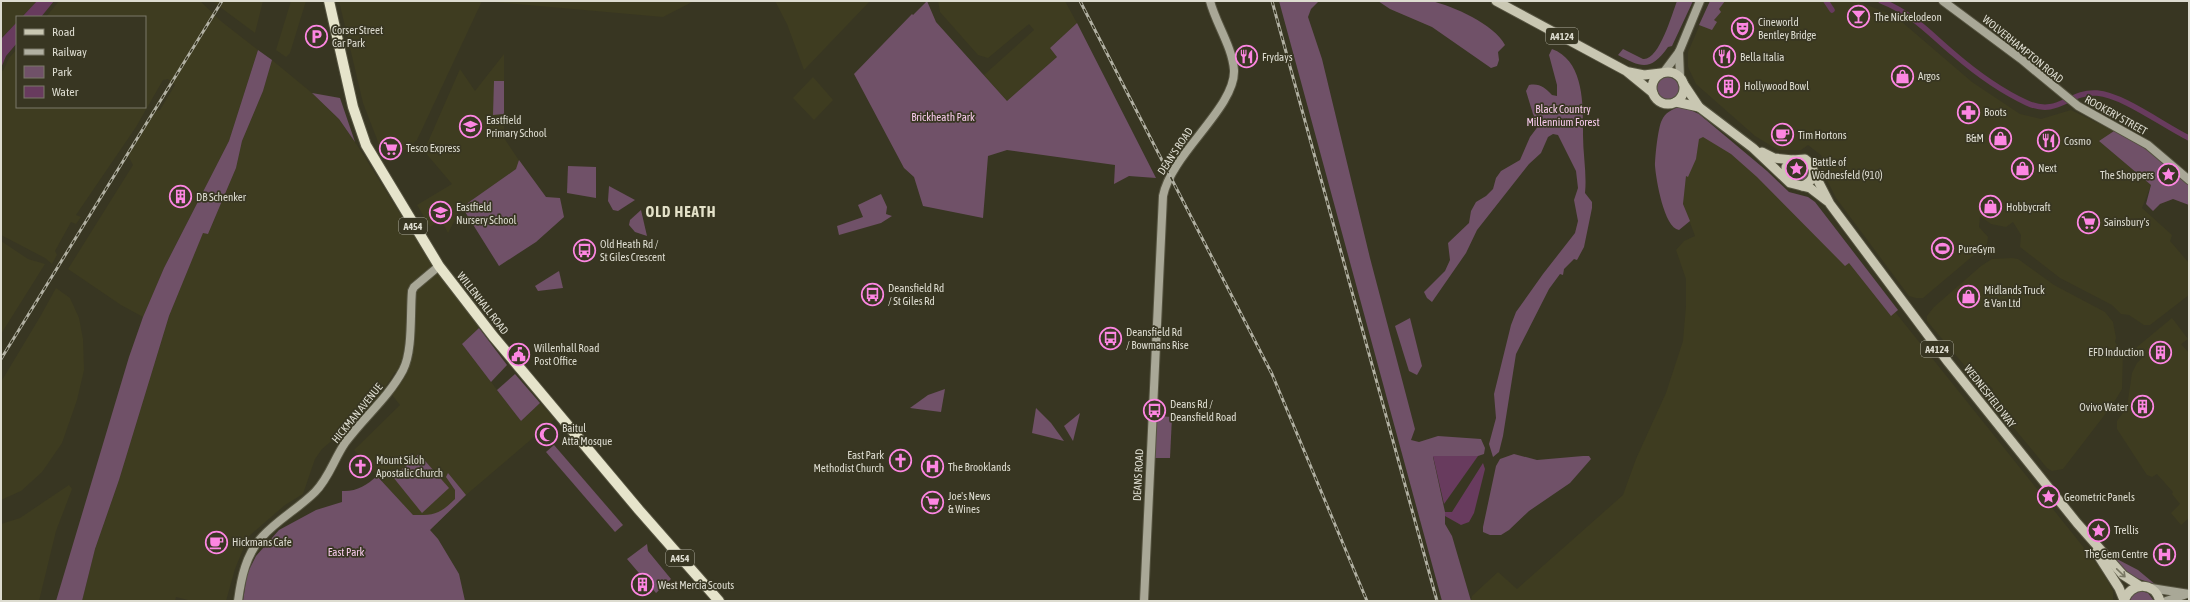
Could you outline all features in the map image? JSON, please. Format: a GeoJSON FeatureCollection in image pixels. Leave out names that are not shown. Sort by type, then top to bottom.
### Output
{"type":"FeatureCollection","features":[{"type":"Feature","properties":{"kind":"highway","name":"WILLENHALL ROAD"},"geometry":{"type":"LineString","coordinates":[[329,1],[336,25],[347,84],[357,122],[370,154],[439,266],[493,336],[639,510],[719,601]]}},
{"type":"Feature","properties":{"kind":"main road","name":"A4124"},"geometry":{"type":"LineString","coordinates":[[1496,1],[1628,72],[1653,93]]}},
{"type":"Feature","properties":{"kind":"main road","name":"A4124"},"geometry":{"type":"LineString","coordinates":[[1628,72],[1644,75],[1663,73]]}},
{"type":"Feature","properties":{"kind":"main road"},"geometry":{"type":"LineString","coordinates":[[1699,106],[1676,102],[1663,103],[1657,100],[1653,93],[1652,83],[1663,73],[1674,73],[1682,80],[1699,106],[1753,148],[1794,185],[1802,186],[1812,180],[1814,173],[1812,165],[1805,159],[1793,160],[1774,158],[1753,148]]}},
{"type":"Feature","properties":{"kind":"main road"},"geometry":{"type":"LineString","coordinates":[[1676,102],[1683,94],[1682,80]]}},
{"type":"Feature","properties":{"kind":"main road"},"geometry":{"type":"LineString","coordinates":[[1787,179],[1786,167],[1793,160]]}},
{"type":"Feature","properties":{"kind":"main road","name":"WEDNESFIELD WAY"},"geometry":{"type":"LineString","coordinates":[[1814,173],[1830,204],[1918,324],[2076,523],[2122,575],[2140,586]]}},
{"type":"Feature","properties":{"kind":"main road","name":"WEDNESFIELD WAY"},"geometry":{"type":"LineString","coordinates":[[1802,186],[1814,191],[1830,204]]}},
{"type":"Feature","properties":{"kind":"main road","name":"WEDNESFIELD WAY"},"geometry":{"type":"LineString","coordinates":[[2076,523],[2113,577],[2124,601]]}},
{"type":"Feature","properties":{"kind":"main road"},"geometry":{"type":"LineString","coordinates":[[2124,601],[2129,591],[2140,586],[2151,588],[2160,601]]}},
{"type":"Feature","properties":{"kind":"street","name":"DEAN'S ROAD"},"geometry":{"type":"LineString","coordinates":[[1154,350],[1165,186],[1191,143],[1224,102],[1233,79],[1233,65],[1210,1]]}},
{"type":"Feature","properties":{"kind":"street"},"geometry":{"type":"LineString","coordinates":[[1663,73],[1679,52],[1700,1]]}},
{"type":"Feature","properties":{"kind":"street","name":"WOLVERHAMPTON ROAD"},"geometry":{"type":"LineString","coordinates":[[1943,1],[2021,59],[2070,100]]}},
{"type":"Feature","properties":{"kind":"street"},"geometry":{"type":"LineString","coordinates":[[1679,52],[1682,80]]}},
{"type":"Feature","properties":{"kind":"street","name":"ROOKERY STREET"},"geometry":{"type":"LineString","coordinates":[[2070,100],[2078,106],[2148,144],[2189,180]]}},
{"type":"Feature","properties":{"kind":"street","name":"HICKMAN AVENUE"},"geometry":{"type":"LineString","coordinates":[[238,601],[243,572],[254,547],[262,536],[317,491],[346,442],[385,398],[403,370],[408,353],[412,292],[414,287],[439,266]]}},
{"type":"Feature","properties":{"kind":"street","name":"DEANS ROAD"},"geometry":{"type":"LineString","coordinates":[[1144,601],[1154,350]]}},
{"type":"Feature","properties":{"kind":"street"},"geometry":{"type":"LineString","coordinates":[[2151,588],[2189,594]]}},
{"type":"Feature","properties":{"kind":"street"},"geometry":{"type":"LineString","coordinates":[[2166,601],[2189,594]]}},
{"type":"Feature","properties":{"kind":"shaded area"},"geometry":{"type":"Polygon","coordinates":[[[1,1],[37,1],[23,16],[16,16],[16,23],[1,39],[1,1]]]}},
{"type":"Feature","properties":{"kind":"shaded area"},"geometry":{"type":"Polygon","coordinates":[[[59,1],[200,1],[222,22],[258,50],[229,141],[164,268],[143,317],[121,305],[68,269],[133,165],[128,155],[156,111],[160,110],[175,85],[168,79],[163,80],[136,127],[76,215],[81,217],[76,224],[71,222],[55,251],[57,255],[52,264],[45,258],[1,235],[1,70],[3,71],[9,58],[16,50],[16,108],[146,108],[146,16],[47,16],[59,1]]]}},
{"type":"Feature","properties":{"kind":"shaded area"},"geometry":{"type":"Polygon","coordinates":[[[213,1],[263,1],[255,33],[220,7],[213,1]]]}},
{"type":"Feature","properties":{"kind":"shaded area"},"geometry":{"type":"Polygon","coordinates":[[[291,1],[306,1],[290,53],[286,57],[276,50],[291,1]]]}},
{"type":"Feature","properties":{"kind":"shaded area"},"geometry":{"type":"Polygon","coordinates":[[[339,1],[482,1],[417,140],[408,148],[385,160],[363,103],[339,1]]]}},
{"type":"Feature","properties":{"kind":"shaded area"},"geometry":{"type":"Polygon","coordinates":[[[483,1],[694,1],[663,17],[483,1]]]}},
{"type":"Feature","properties":{"kind":"shaded area"},"geometry":{"type":"Polygon","coordinates":[[[775,1],[870,1],[804,70],[787,24],[775,1]]]}},
{"type":"Feature","properties":{"kind":"shaded area"},"geometry":{"type":"Polygon","coordinates":[[[938,1],[1065,1],[1077,23],[1050,48],[1057,57],[1007,101],[984,75],[1034,30],[1029,24],[988,58],[978,55],[940,12],[938,1]]]}},
{"type":"Feature","properties":{"kind":"shaded area"},"geometry":{"type":"Polygon","coordinates":[[[1710,1],[1857,1],[1895,16],[1972,82],[2020,114],[2041,119],[2071,110],[2114,131],[2099,141],[2151,185],[2142,208],[2172,235],[2170,241],[2189,263],[2189,295],[2150,325],[2144,325],[2129,315],[2121,314],[2112,305],[2060,278],[2020,247],[2021,235],[2013,222],[2006,227],[1991,224],[1980,216],[1979,227],[1988,237],[1987,244],[1923,298],[1909,296],[1836,198],[1819,164],[1822,156],[1808,145],[1801,150],[1778,150],[1755,136],[1696,84],[1688,67],[1688,52],[1710,1]]]}},
{"type":"Feature","properties":{"kind":"shaded area","name":"Eastfield Primary School"},"geometry":{"type":"Polygon","coordinates":[[[504,54],[504,138],[522,165],[462,207],[448,233],[441,220],[430,227],[417,205],[452,184],[424,151],[460,69],[475,91],[504,54]]]}},
{"type":"Feature","properties":{"kind":"shaded area"},"geometry":{"type":"Polygon","coordinates":[[[272,60],[312,93],[339,119],[359,148],[433,266],[479,328],[462,344],[521,421],[540,403],[555,419],[466,495],[430,530],[412,515],[354,450],[400,405],[392,395],[403,377],[395,372],[373,406],[322,449],[315,459],[303,494],[285,505],[248,537],[235,569],[226,601],[192,601],[176,597],[175,601],[82,601],[95,549],[119,480],[169,316],[203,232],[208,234],[236,168],[242,141],[263,91],[272,60]]]}},
{"type":"Feature","properties":{"kind":"shaded area"},"geometry":{"type":"Polygon","coordinates":[[[813,77],[833,100],[814,120],[793,98],[813,77]]]}},
{"type":"Feature","properties":{"kind":"shaded area"},"geometry":{"type":"Polygon","coordinates":[[[1704,130],[1815,212],[2101,569],[2113,591],[2113,601],[1471,601],[1472,596],[1498,572],[1517,589],[1623,495],[1636,459],[1666,393],[1683,341],[1686,306],[1686,279],[1676,250],[1684,241],[1695,236],[1683,204],[1690,135],[1704,130]]]}},
{"type":"Feature","properties":{"kind":"shaded area"},"geometry":{"type":"Polygon","coordinates":[[[1,241],[28,259],[45,264],[1,334],[1,241]]]}},
{"type":"Feature","properties":{"kind":"shaded area"},"geometry":{"type":"Polygon","coordinates":[[[1992,259],[2018,259],[2054,285],[2105,312],[2113,322],[2116,338],[2115,342],[2123,353],[2122,389],[2113,404],[2063,469],[2052,471],[2047,468],[1990,399],[1993,389],[1987,383],[1980,384],[1927,321],[1927,316],[1934,307],[1981,266],[1992,259]]]}},
{"type":"Feature","properties":{"kind":"shaded area"},"geometry":{"type":"Polygon","coordinates":[[[56,288],[70,298],[79,318],[83,339],[84,370],[77,400],[62,443],[42,472],[21,491],[1,500],[1,382],[56,288]]]}},
{"type":"Feature","properties":{"kind":"shaded area"},"geometry":{"type":"Polygon","coordinates":[[[2172,318],[2188,339],[2181,344],[2189,353],[2189,518],[2181,525],[2171,513],[2180,504],[2172,494],[2173,492],[2157,474],[2152,477],[2147,475],[2117,429],[2117,421],[2127,407],[2132,373],[2137,363],[2142,358],[2136,350],[2137,347],[2172,318]]]}},
{"type":"Feature","properties":{"kind":"shaded area"},"geometry":{"type":"Polygon","coordinates":[[[69,485],[72,489],[56,531],[39,601],[1,601],[1,524],[20,518],[69,485]]]}},
{"type":"Feature","properties":{"kind":"green space","name":"Brickheath Park"},"geometry":{"type":"Polygon","coordinates":[[[927,1],[936,22],[1007,101],[1057,57],[1050,48],[1077,23],[1156,178],[1129,176],[1114,184],[1115,165],[1007,150],[988,156],[983,218],[923,206],[914,177],[904,168],[854,74],[912,14],[913,15],[927,1]]]}},
{"type":"Feature","properties":{"kind":"green space"},"geometry":{"type":"Polygon","coordinates":[[[1279,1],[1319,1],[1311,9],[1308,17],[1322,59],[1370,258],[1415,429],[1411,440],[1419,442],[1438,436],[1481,439],[1485,448],[1484,454],[1478,456],[1433,457],[1445,512],[1445,524],[1452,536],[1471,601],[1442,601],[1279,1]]]}},
{"type":"Feature","properties":{"kind":"green space"},"geometry":{"type":"Polygon","coordinates":[[[1378,1],[1431,1],[1450,7],[1483,23],[1500,37],[1505,45],[1498,52],[1499,60],[1497,66],[1491,68],[1432,27],[1390,9],[1378,1]]]}},
{"type":"Feature","properties":{"kind":"green space"},"geometry":{"type":"Polygon","coordinates":[[[1677,1],[1693,1],[1672,46],[1668,47],[1662,55],[1651,64],[1646,65],[1634,63],[1618,55],[1623,49],[1643,59],[1649,58],[1654,53],[1664,36],[1677,1]]]}},
{"type":"Feature","properties":{"kind":"green space"},"geometry":{"type":"Polygon","coordinates":[[[1710,1],[1725,1],[1719,9],[1721,12],[1714,20],[1717,22],[1712,30],[1699,25],[1710,1]]]}},
{"type":"Feature","properties":{"kind":"green space","name":"Black Country Millennium Forest"},"geometry":{"type":"Polygon","coordinates":[[[1552,49],[1563,55],[1571,64],[1580,86],[1583,111],[1583,142],[1586,179],[1585,193],[1592,202],[1592,208],[1584,247],[1577,260],[1574,259],[1564,269],[1563,275],[1560,274],[1549,289],[1516,354],[1503,436],[1499,452],[1493,457],[1489,444],[1496,418],[1494,394],[1511,325],[1516,312],[1575,233],[1578,221],[1574,200],[1578,188],[1576,171],[1558,135],[1553,134],[1548,137],[1541,153],[1529,164],[1477,230],[1466,253],[1432,302],[1427,298],[1424,292],[1445,271],[1450,260],[1448,243],[1469,223],[1471,211],[1476,202],[1486,196],[1493,189],[1496,178],[1501,171],[1520,160],[1530,137],[1539,125],[1533,114],[1526,91],[1529,85],[1539,85],[1545,88],[1552,95],[1557,96],[1557,85],[1549,55],[1552,49]]]}},
{"type":"Feature","properties":{"kind":"green space"},"geometry":{"type":"Polygon","coordinates":[[[258,50],[272,60],[263,91],[242,141],[236,168],[208,234],[203,233],[169,316],[119,480],[95,549],[82,601],[56,601],[129,357],[143,317],[164,268],[229,141],[258,50]]]}},
{"type":"Feature","properties":{"kind":"green space"},"geometry":{"type":"Polygon","coordinates":[[[1667,77],[1672,78],[1678,84],[1678,94],[1672,100],[1667,101],[1662,100],[1656,94],[1655,89],[1656,84],[1662,78],[1667,77]]]}},
{"type":"Feature","properties":{"kind":"green space"},"geometry":{"type":"Polygon","coordinates":[[[494,81],[504,81],[504,114],[493,115],[494,81]]]}},
{"type":"Feature","properties":{"kind":"green space"},"geometry":{"type":"Polygon","coordinates":[[[312,93],[340,98],[355,142],[339,119],[312,93]]]}},
{"type":"Feature","properties":{"kind":"green space"},"geometry":{"type":"Polygon","coordinates":[[[1679,107],[1686,108],[1699,114],[1767,171],[1789,192],[1808,197],[1815,202],[1898,310],[1891,316],[1849,263],[1845,266],[1757,177],[1731,154],[1703,137],[1699,139],[1696,159],[1688,177],[1686,176],[1683,204],[1690,221],[1679,230],[1674,227],[1669,221],[1662,202],[1657,181],[1655,162],[1658,135],[1662,120],[1665,115],[1679,107]]]}},
{"type":"Feature","properties":{"kind":"green space"},"geometry":{"type":"Polygon","coordinates":[[[2114,131],[2143,147],[2189,185],[2189,205],[2173,199],[2160,204],[2153,211],[2146,204],[2151,185],[2099,141],[2114,131]]]}},
{"type":"Feature","properties":{"kind":"green space"},"geometry":{"type":"Polygon","coordinates":[[[519,160],[546,197],[560,198],[564,217],[536,242],[499,266],[462,207],[516,169],[519,160]]]}},
{"type":"Feature","properties":{"kind":"green space"},"geometry":{"type":"Polygon","coordinates":[[[1800,164],[1806,167],[1809,173],[1806,179],[1800,182],[1794,179],[1791,173],[1794,167],[1800,164]]]}},
{"type":"Feature","properties":{"kind":"green space"},"geometry":{"type":"Polygon","coordinates":[[[568,166],[596,167],[596,198],[567,193],[568,166]]]}},
{"type":"Feature","properties":{"kind":"green space"},"geometry":{"type":"Polygon","coordinates":[[[609,186],[635,200],[618,211],[613,210],[608,201],[609,186]]]}},
{"type":"Feature","properties":{"kind":"green space"},"geometry":{"type":"Polygon","coordinates":[[[881,194],[887,207],[886,214],[892,216],[881,223],[839,235],[837,226],[863,217],[858,205],[881,194]]]}},
{"type":"Feature","properties":{"kind":"green space"},"geometry":{"type":"Polygon","coordinates":[[[641,210],[647,236],[635,232],[629,225],[630,220],[641,210]]]}},
{"type":"Feature","properties":{"kind":"green space"},"geometry":{"type":"Polygon","coordinates":[[[559,271],[563,288],[538,291],[535,286],[559,271]]]}},
{"type":"Feature","properties":{"kind":"green space"},"geometry":{"type":"Polygon","coordinates":[[[1410,318],[1422,366],[1417,375],[1409,371],[1395,326],[1410,318]]]}},
{"type":"Feature","properties":{"kind":"green space"},"geometry":{"type":"Polygon","coordinates":[[[479,328],[507,365],[491,382],[462,344],[479,328]]]}},
{"type":"Feature","properties":{"kind":"green space"},"geometry":{"type":"Polygon","coordinates":[[[515,374],[540,403],[521,421],[497,390],[515,374]]]}},
{"type":"Feature","properties":{"kind":"green space"},"geometry":{"type":"Polygon","coordinates":[[[945,389],[941,412],[910,408],[928,395],[945,389]]]}},
{"type":"Feature","properties":{"kind":"green space"},"geometry":{"type":"Polygon","coordinates":[[[1036,408],[1051,423],[1064,441],[1032,433],[1036,408]]]}},
{"type":"Feature","properties":{"kind":"green space"},"geometry":{"type":"Polygon","coordinates":[[[1080,413],[1073,441],[1064,426],[1080,413]]]}},
{"type":"Feature","properties":{"kind":"green space"},"geometry":{"type":"Polygon","coordinates":[[[1157,416],[1172,417],[1170,458],[1155,458],[1157,416]]]}},
{"type":"Feature","properties":{"kind":"green space"},"geometry":{"type":"Polygon","coordinates":[[[554,445],[623,525],[615,532],[546,452],[554,445]]]}},
{"type":"Feature","properties":{"kind":"green space"},"geometry":{"type":"Polygon","coordinates":[[[419,454],[449,488],[422,513],[393,477],[419,454]]]}},
{"type":"Feature","properties":{"kind":"green space"},"geometry":{"type":"Polygon","coordinates":[[[1514,454],[1537,460],[1583,456],[1589,456],[1591,459],[1570,483],[1529,511],[1509,530],[1501,535],[1490,535],[1483,532],[1483,527],[1496,466],[1500,459],[1514,454]]]}},
{"type":"Feature","properties":{"kind":"green space","name":"East Park"},"geometry":{"type":"Polygon","coordinates":[[[448,473],[466,495],[430,530],[438,539],[459,574],[465,601],[243,601],[247,574],[256,556],[279,530],[316,510],[342,502],[342,491],[361,487],[377,476],[413,515],[436,513],[445,508],[455,499],[455,490],[446,477],[448,473]]]}},
{"type":"Feature","properties":{"kind":"green space"},"geometry":{"type":"Polygon","coordinates":[[[647,544],[648,551],[671,579],[656,593],[627,559],[647,544]]]}},
{"type":"Feature","properties":{"kind":"green space"},"geometry":{"type":"Polygon","coordinates":[[[2115,558],[2138,570],[2156,585],[2128,575],[2113,560],[2115,558]]]}},
{"type":"Feature","properties":{"kind":"green space"},"geometry":{"type":"Polygon","coordinates":[[[2141,591],[2148,593],[2154,601],[2130,601],[2133,594],[2141,591]]]}},
{"type":"Feature","properties":{"kind":"water"},"geometry":{"type":"Polygon","coordinates":[[[37,1],[54,1],[42,16],[23,16],[37,1]]]}},
{"type":"Feature","properties":{"kind":"water"},"geometry":{"type":"Polygon","coordinates":[[[16,23],[16,44],[6,56],[1,68],[1,39],[16,23]]]}},
{"type":"Feature","properties":{"kind":"water"},"geometry":{"type":"Polygon","coordinates":[[[1433,456],[1478,456],[1444,504],[1433,456]]]}},
{"type":"Feature","properties":{"kind":"water"},"geometry":{"type":"Polygon","coordinates":[[[1483,463],[1485,469],[1474,513],[1469,522],[1461,525],[1445,516],[1445,512],[1452,512],[1483,463]]]}},
{"type":"Feature","properties":{"kind":"waterway"},"geometry":{"type":"LineString","coordinates":[[1826,1],[1832,10]]}},
{"type":"Feature","properties":{"kind":"waterway"},"geometry":{"type":"LineString","coordinates":[[1881,1],[1902,11],[1980,75],[2027,103],[2038,107],[2047,107],[2087,93],[2107,95],[2131,105],[2189,138]]}},
{"type":"Feature","properties":{"kind":"railway"},"geometry":{"type":"LineString","coordinates":[[1,359],[222,1]]}},
{"type":"Feature","properties":{"kind":"railway"},"geometry":{"type":"LineString","coordinates":[[1080,1],[1272,374],[1367,601]]}},
{"type":"Feature","properties":{"kind":"railway"},"geometry":{"type":"LineString","coordinates":[[1272,1],[1437,601]]}},
{"type":"Feature","properties":{"kind":"place","name":"The Nickelodeon"},"geometry":{"type":"Point","coordinates":[1858,17]}},
{"type":"Feature","properties":{"kind":"place","name":"Cineworld Bentley Bridge"},"geometry":{"type":"Point","coordinates":[1743,28]}},
{"type":"Feature","properties":{"kind":"place","name":"Corser Street Car Park"},"geometry":{"type":"Point","coordinates":[317,36]}},
{"type":"Feature","properties":{"kind":"place","name":"Frydays"},"geometry":{"type":"Point","coordinates":[1246,57]}},
{"type":"Feature","properties":{"kind":"place","name":"Bella Italia"},"geometry":{"type":"Point","coordinates":[1725,57]}},
{"type":"Feature","properties":{"kind":"place","name":"Argos"},"geometry":{"type":"Point","coordinates":[1902,76]}},
{"type":"Feature","properties":{"kind":"place","name":"Hollywood Bowl"},"geometry":{"type":"Point","coordinates":[1729,86]}},
{"type":"Feature","properties":{"kind":"place","name":"Boots"},"geometry":{"type":"Point","coordinates":[1969,112]}},
{"type":"Feature","properties":{"kind":"place","name":"Eastfield Primary School"},"geometry":{"type":"Point","coordinates":[470,126]}},
{"type":"Feature","properties":{"kind":"place","name":"Tim Hortons"},"geometry":{"type":"Point","coordinates":[1783,135]}},
{"type":"Feature","properties":{"kind":"place","name":"B&M"},"geometry":{"type":"Point","coordinates":[2000,138]}},
{"type":"Feature","properties":{"kind":"place","name":"Cosmo"},"geometry":{"type":"Point","coordinates":[2048,141]}},
{"type":"Feature","properties":{"kind":"place","name":"Tesco Express"},"geometry":{"type":"Point","coordinates":[390,148]}},
{"type":"Feature","properties":{"kind":"place","name":"Battle of Wōdnesfeld (910)"},"geometry":{"type":"Point","coordinates":[1796,168]}},
{"type":"Feature","properties":{"kind":"place","name":"Next"},"geometry":{"type":"Point","coordinates":[2022,168]}},
{"type":"Feature","properties":{"kind":"place","name":"The Shoppers"},"geometry":{"type":"Point","coordinates":[2169,175]}},
{"type":"Feature","properties":{"kind":"place","name":"DB Schenker"},"geometry":{"type":"Point","coordinates":[181,197]}},
{"type":"Feature","properties":{"kind":"place","name":"Hobbycraft"},"geometry":{"type":"Point","coordinates":[1991,207]}},
{"type":"Feature","properties":{"kind":"place","name":"Eastfield Nursery School"},"geometry":{"type":"Point","coordinates":[440,213]}},
{"type":"Feature","properties":{"kind":"place","name":"Sainsbury's"},"geometry":{"type":"Point","coordinates":[2089,222]}},
{"type":"Feature","properties":{"kind":"place","name":"PureGym"},"geometry":{"type":"Point","coordinates":[1943,249]}},
{"type":"Feature","properties":{"kind":"place","name":"Old Heath Rd / St Giles Crescent"},"geometry":{"type":"Point","coordinates":[584,250]}},
{"type":"Feature","properties":{"kind":"place","name":"Deansfield Rd / St Giles Rd"},"geometry":{"type":"Point","coordinates":[873,294]}},
{"type":"Feature","properties":{"kind":"place","name":"Midlands Truck & Van Ltd"},"geometry":{"type":"Point","coordinates":[1969,296]}},
{"type":"Feature","properties":{"kind":"place","name":"Deansfield Rd / Bowmans Rise"},"geometry":{"type":"Point","coordinates":[1110,338]}},
{"type":"Feature","properties":{"kind":"place","name":"EFD Induction"},"geometry":{"type":"Point","coordinates":[2160,352]}},
{"type":"Feature","properties":{"kind":"place","name":"Willenhall Road Post Office"},"geometry":{"type":"Point","coordinates":[519,354]}},
{"type":"Feature","properties":{"kind":"place","name":"Ovivo Water"},"geometry":{"type":"Point","coordinates":[2143,407]}},
{"type":"Feature","properties":{"kind":"place","name":"Deans Rd / Deansfield Road"},"geometry":{"type":"Point","coordinates":[1155,410]}},
{"type":"Feature","properties":{"kind":"place","name":"Baitul Atta Mosque"},"geometry":{"type":"Point","coordinates":[546,434]}},
{"type":"Feature","properties":{"kind":"place","name":"East Park Methodist Church"},"geometry":{"type":"Point","coordinates":[900,461]}},
{"type":"Feature","properties":{"kind":"place","name":"Mount Siloh Apostalic Church"},"geometry":{"type":"Point","coordinates":[361,466]}},
{"type":"Feature","properties":{"kind":"place","name":"The Brooklands"},"geometry":{"type":"Point","coordinates":[933,467]}},
{"type":"Feature","properties":{"kind":"place","name":"Geometric Panels"},"geometry":{"type":"Point","coordinates":[2048,497]}},
{"type":"Feature","properties":{"kind":"place","name":"Joe's News & Wines"},"geometry":{"type":"Point","coordinates":[932,502]}},
{"type":"Feature","properties":{"kind":"place","name":"Trellis"},"geometry":{"type":"Point","coordinates":[2099,530]}},
{"type":"Feature","properties":{"kind":"place","name":"Hickmans Cafe"},"geometry":{"type":"Point","coordinates":[217,542]}},
{"type":"Feature","properties":{"kind":"place","name":"The Gem Centre"},"geometry":{"type":"Point","coordinates":[2164,554]}},
{"type":"Feature","properties":{"kind":"place","name":"West Mercia Scouts"},"geometry":{"type":"Point","coordinates":[643,585]}},
{"type":"Feature","properties":{"kind":"district","name":"OLD HEATH"},"geometry":{"type":"Point","coordinates":[681,212]}}]}
